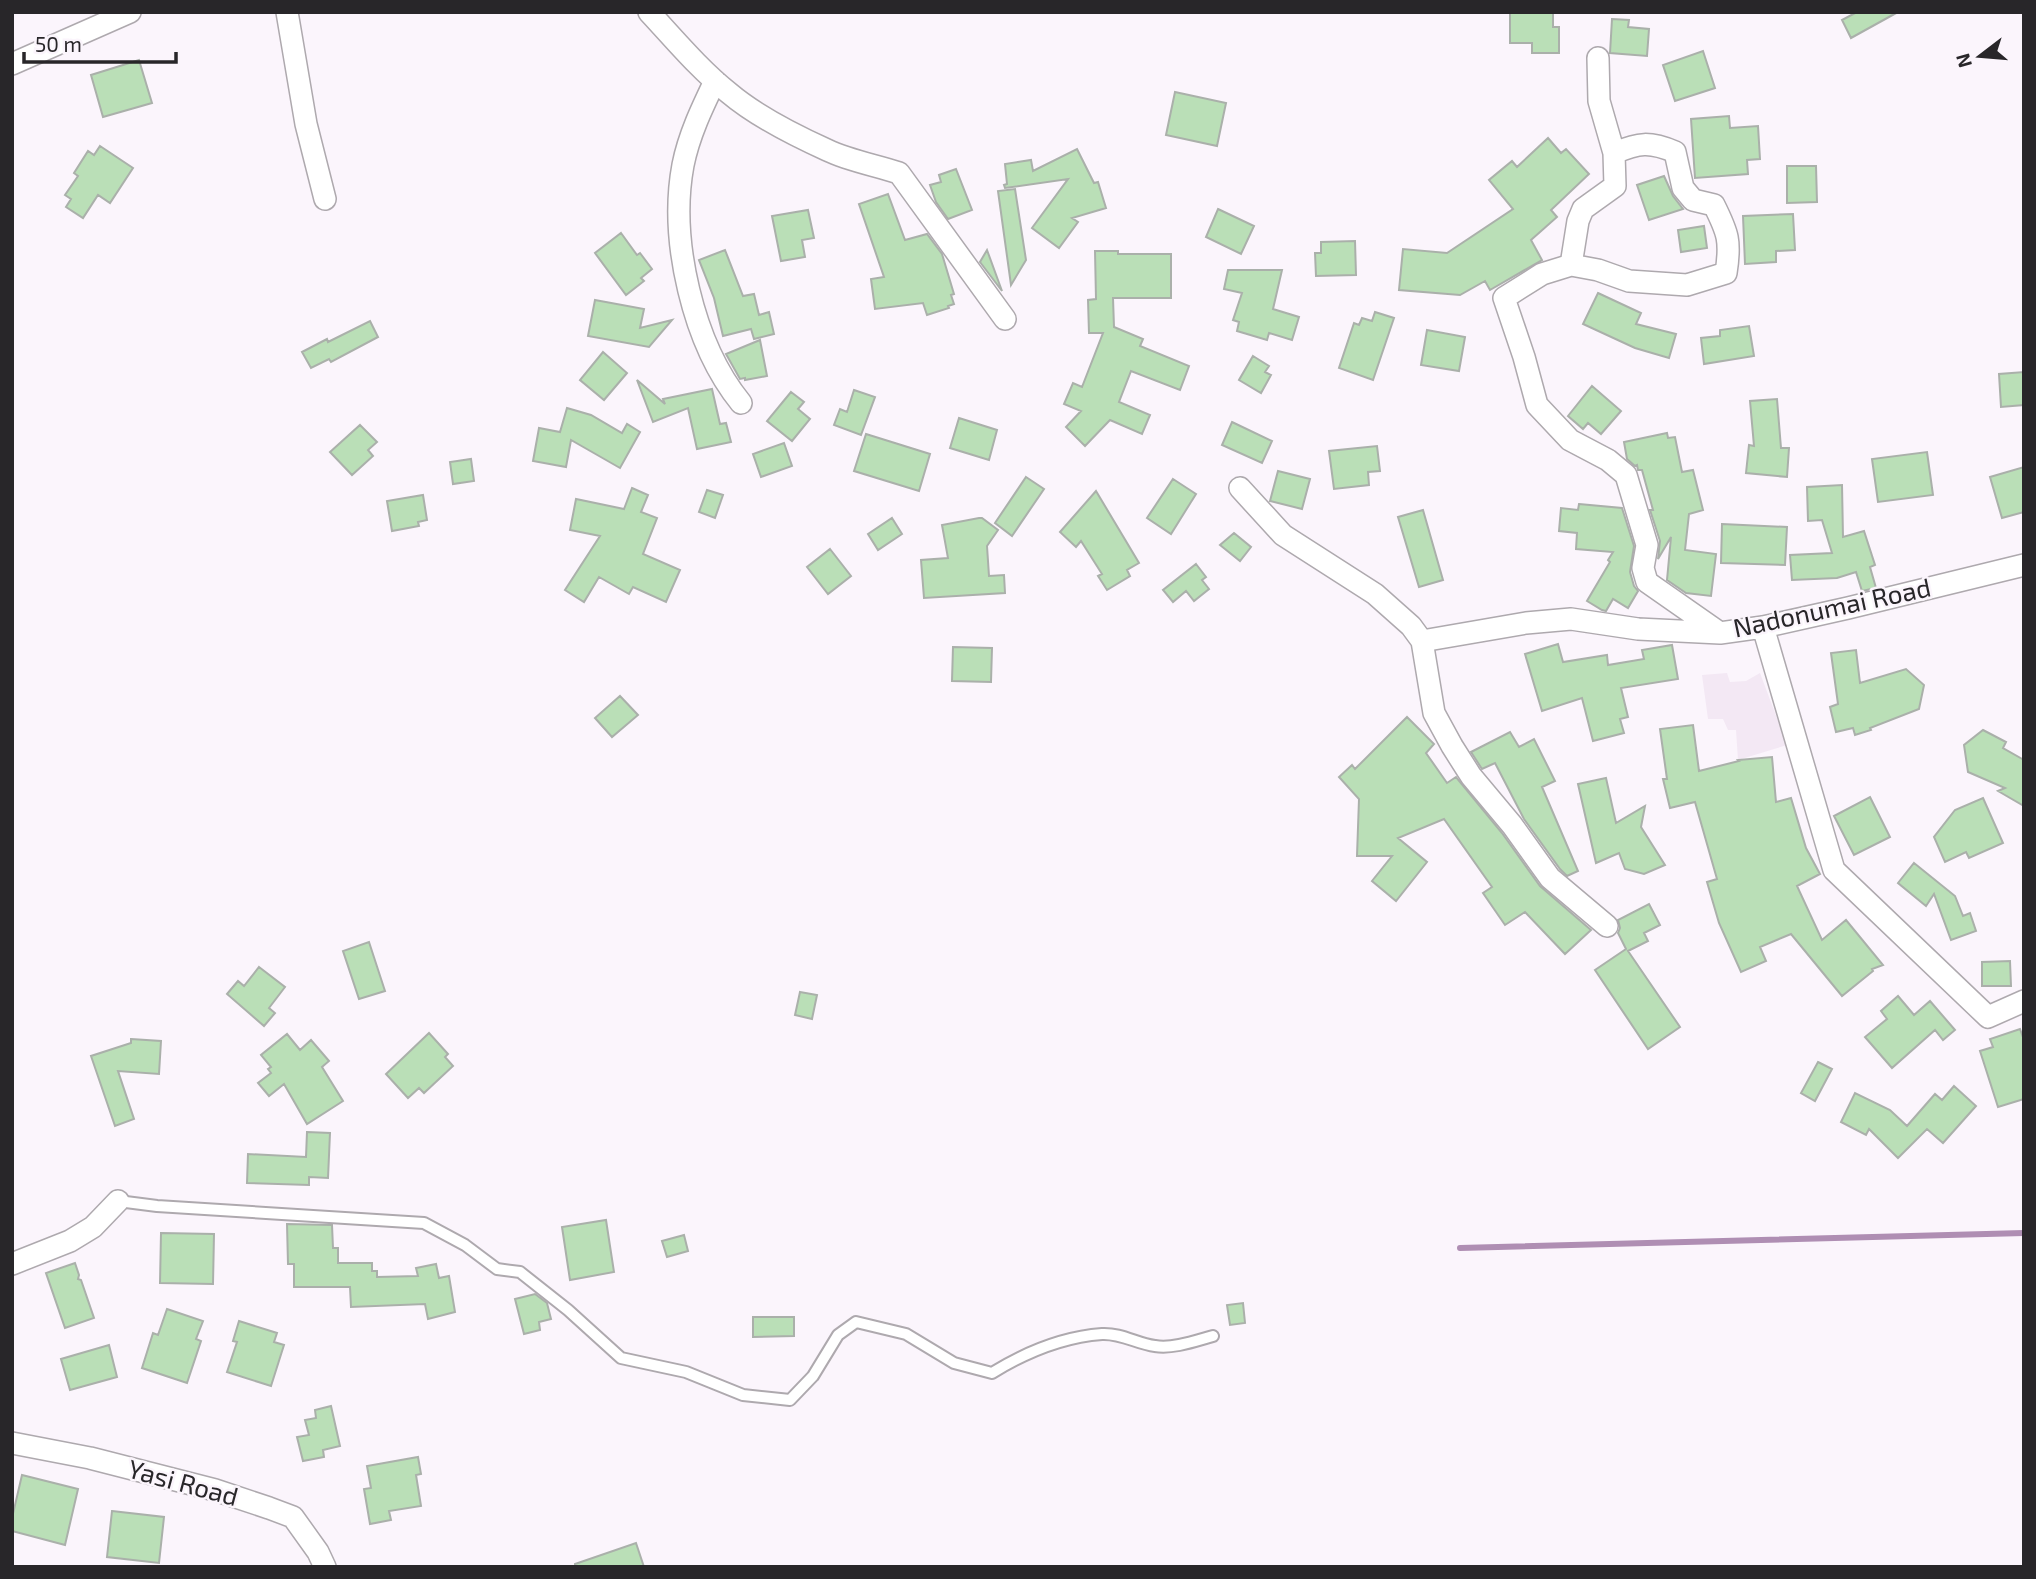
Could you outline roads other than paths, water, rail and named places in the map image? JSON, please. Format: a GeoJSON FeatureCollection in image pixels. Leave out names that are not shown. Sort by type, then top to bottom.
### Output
{"type":"FeatureCollection","features":[{"type":"Feature","properties":{"kind":"street"},"geometry":{"type":"LineString","coordinates":[[12,64],[130,12]]}},
{"type":"Feature","properties":{"kind":"street"},"geometry":{"type":"LineString","coordinates":[[287,12],[300,95],[325,199]]}},
{"type":"Feature","properties":{"kind":"street"},"geometry":{"type":"LineString","coordinates":[[649,12],[715,81],[757,113],[828,151],[899,173],[1005,319]]}},
{"type":"Feature","properties":{"kind":"street"},"geometry":{"type":"LineString","coordinates":[[1571,265],[1578,221],[1583,209],[1615,186],[1614,153],[1599,101],[1598,58]]}},
{"type":"Feature","properties":{"kind":"street"},"geometry":{"type":"LineString","coordinates":[[715,81],[686,150],[680,186],[680,230],[687,280],[708,350],[729,388],[741,403]]}},
{"type":"Feature","properties":{"kind":"street"},"geometry":{"type":"LineString","coordinates":[[1614,153],[1636,145],[1659,145],[1675,152],[1683,188],[1693,200],[1714,205],[1725,228],[1730,250],[1726,273],[1687,285],[1629,281],[1598,270],[1571,265],[1542,274],[1504,298],[1537,405],[1570,440],[1608,460],[1626,475],[1647,545],[1643,568],[1647,582],[1720,633]]}},
{"type":"Feature","properties":{"kind":"street"},"geometry":{"type":"LineString","coordinates":[[1240,488],[1283,535],[1375,594],[1411,626],[1422,641],[1434,713],[1451,746],[1550,878],[1607,926]]}},
{"type":"Feature","properties":{"kind":"street","name":"Nadonumai Road"},"geometry":{"type":"LineString","coordinates":[[1422,641],[1571,619],[1638,629],[1720,633],[1763,627],[2024,565]]}},
{"type":"Feature","properties":{"kind":"street"},"geometry":{"type":"LineString","coordinates":[[1763,627],[1833,870],[1988,1017],[2024,1001]]}},
{"type":"Feature","properties":{"kind":"street"},"geometry":{"type":"LineString","coordinates":[[12,1264],[70,1241],[93,1227],[118,1201]]}},
{"type":"Feature","properties":{"kind":"street","name":"Yasi Road"},"geometry":{"type":"LineString","coordinates":[[12,1443],[90,1458],[203,1487],[293,1517],[318,1552],[325,1567]]}},
{"type":"Feature","properties":{"kind":"lane"},"geometry":{"type":"LineString","coordinates":[[118,1201],[157,1206],[424,1223],[465,1245],[496,1269],[520,1272],[568,1310],[621,1358],[685,1372],[743,1395],[790,1400],[813,1376],[838,1335],[856,1322],[906,1334],[954,1363],[992,1373],[1036,1349],[1103,1334],[1125,1336],[1155,1346],[1188,1343],[1213,1336]]}},
{"type":"Feature","properties":{"kind":"waterway"},"geometry":{"type":"LineString","coordinates":[[1460,1248],[2024,1233]]}}]}
